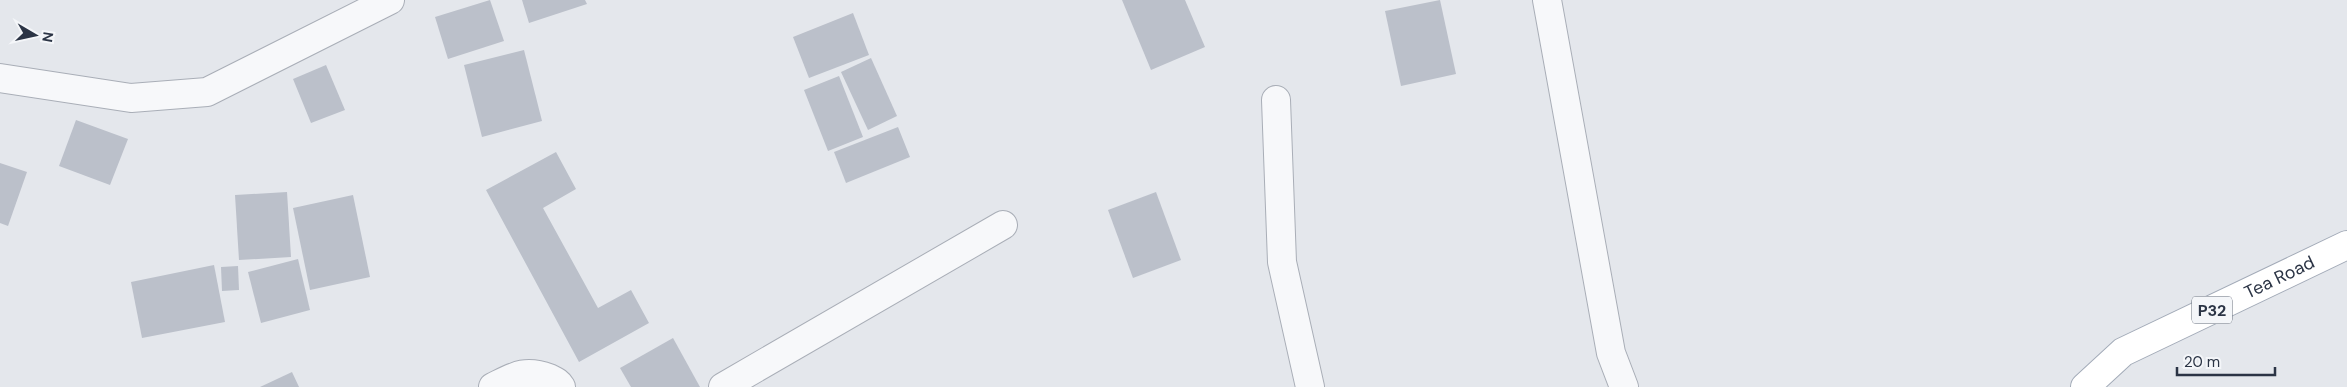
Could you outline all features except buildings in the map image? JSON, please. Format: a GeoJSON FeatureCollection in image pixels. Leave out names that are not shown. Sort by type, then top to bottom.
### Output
{"type":"FeatureCollection","features":[{"type":"Feature","properties":{"kind":"main road","name":"Tea Road"},"geometry":{"type":"LineString","coordinates":[[2085,387],[2122,352],[2347,245]]}},
{"type":"Feature","properties":{"kind":"street"},"geometry":{"type":"LineString","coordinates":[[0,78],[131,98],[207,92],[390,0]]}},
{"type":"Feature","properties":{"kind":"street"},"geometry":{"type":"LineString","coordinates":[[1547,0],[1611,353],[1624,387]]}},
{"type":"Feature","properties":{"kind":"street"},"geometry":{"type":"LineString","coordinates":[[1276,100],[1282,262],[1310,387]]}},
{"type":"Feature","properties":{"kind":"street"},"geometry":{"type":"LineString","coordinates":[[724,387],[1003,225]]}},
{"type":"Feature","properties":{"kind":"street"},"geometry":{"type":"LineString","coordinates":[[493,387],[511,378],[533,373],[558,382],[562,387]]}}]}
